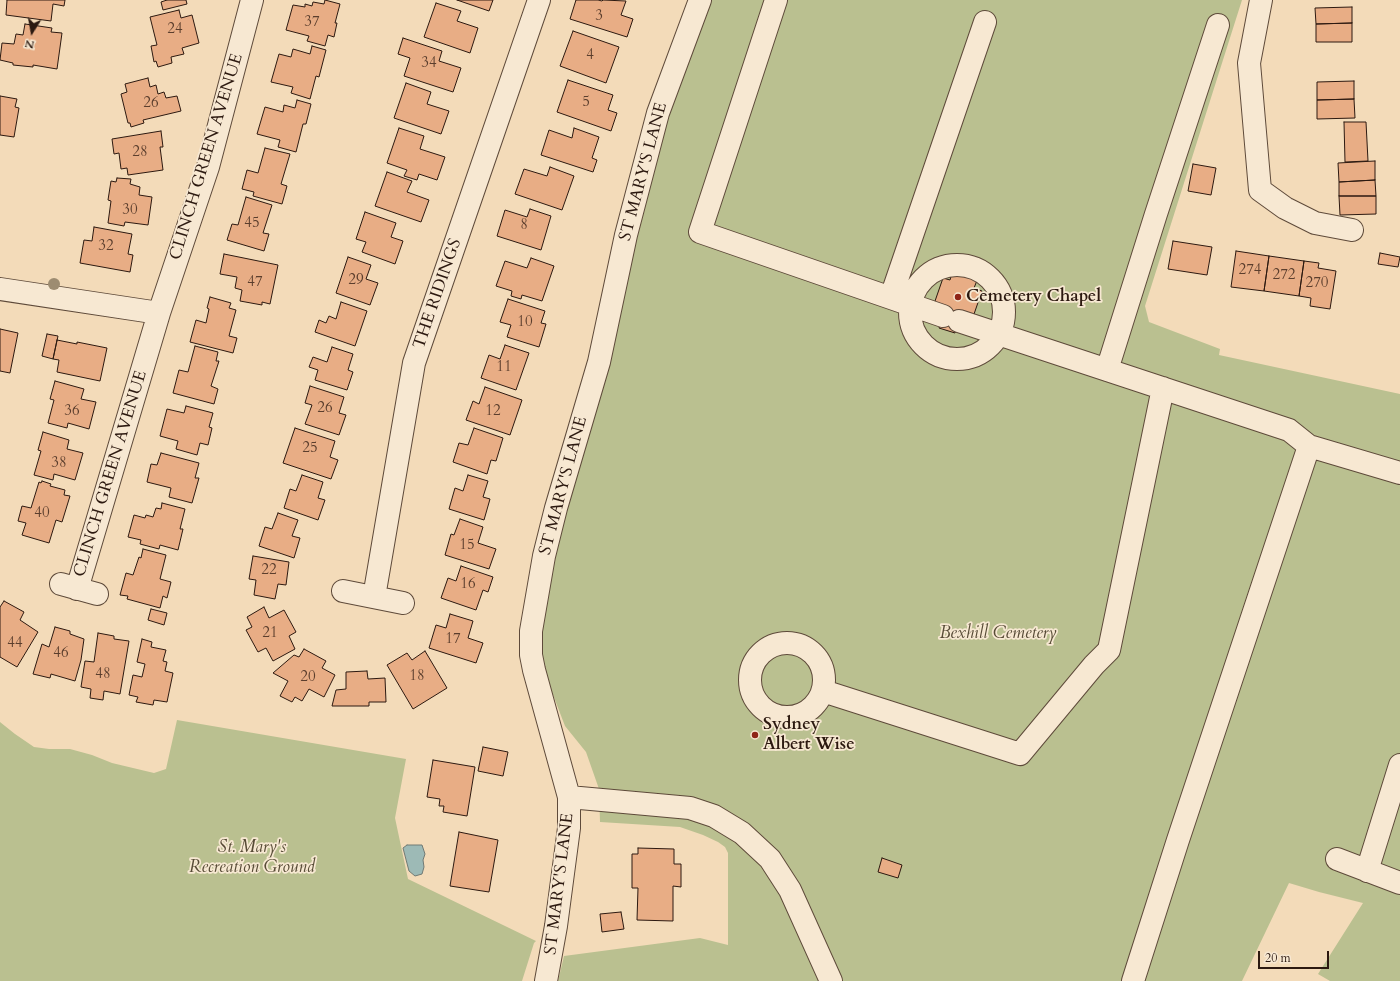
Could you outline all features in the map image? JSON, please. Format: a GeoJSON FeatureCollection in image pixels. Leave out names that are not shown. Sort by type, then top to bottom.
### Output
{"type":"FeatureCollection","features":[{"type":"Feature","properties":{"kind":"street","name":"CLINCH GREEN AVENUE"},"geometry":{"type":"LineString","coordinates":[[78,589],[159,313],[208,167],[252,0]]}},
{"type":"Feature","properties":{"kind":"street","name":"THE RIDINGS"},"geometry":{"type":"LineString","coordinates":[[374,597],[414,363],[539,0]]}},
{"type":"Feature","properties":{"kind":"street","name":"ST MARY'S LANE"},"geometry":{"type":"LineString","coordinates":[[546,981],[556,926],[569,828],[569,797],[534,670],[531,655],[531,631],[544,556],[556,508],[599,362],[626,236],[658,113],[700,0]]}},
{"type":"Feature","properties":{"kind":"street"},"geometry":{"type":"LineString","coordinates":[[776,0],[700,232],[999,335],[1289,430],[1309,446],[1400,472]]}},
{"type":"Feature","properties":{"kind":"street"},"geometry":{"type":"LineString","coordinates":[[1261,0],[1249,63],[1260,190],[1285,208],[1315,223],[1352,230]]}},
{"type":"Feature","properties":{"kind":"street"},"geometry":{"type":"LineString","coordinates":[[900,301],[919,283],[935,271],[954,265],[973,268],[990,278],[1001,294],[1004,314],[999,335],[990,346],[975,356],[958,360],[941,357],[926,348],[915,335],[910,318],[900,301],[985,22]]}},
{"type":"Feature","properties":{"kind":"street"},"geometry":{"type":"LineString","coordinates":[[1107,370],[1218,25]]}},
{"type":"Feature","properties":{"kind":"street"},"geometry":{"type":"LineString","coordinates":[[0,289],[159,313]]}},
{"type":"Feature","properties":{"kind":"street"},"geometry":{"type":"LineString","coordinates":[[823,691],[1020,754],[1094,664],[1109,650],[1163,388]]}},
{"type":"Feature","properties":{"kind":"street"},"geometry":{"type":"LineString","coordinates":[[1134,981],[1178,840],[1309,446]]}},
{"type":"Feature","properties":{"kind":"street"},"geometry":{"type":"LineString","coordinates":[[343,591],[403,603]]}},
{"type":"Feature","properties":{"kind":"street"},"geometry":{"type":"LineString","coordinates":[[1367,871],[1400,765]]}},
{"type":"Feature","properties":{"kind":"street"},"geometry":{"type":"LineString","coordinates":[[569,797],[690,808],[714,816],[742,834],[770,859],[790,890],[831,981]]}},
{"type":"Feature","properties":{"kind":"street"},"geometry":{"type":"LineString","coordinates":[[1337,859],[1400,883]]}},
{"type":"Feature","properties":{"kind":"green space","name":"Bexhill Cemetery"},"geometry":{"type":"Polygon","coordinates":[[[711,0],[1242,0],[1145,306],[1149,322],[1220,349],[1219,355],[1400,394],[1400,981],[1330,981],[1318,974],[1363,903],[1289,883],[1242,981],[558,981],[564,956],[700,938],[728,945],[728,853],[725,847],[703,835],[680,827],[600,822],[599,789],[586,752],[565,726],[545,674],[541,654],[541,633],[554,560],[566,511],[670,112],[711,0]]]}},
{"type":"Feature","properties":{"kind":"green space","name":"St. Mary's Recreation Ground"},"geometry":{"type":"Polygon","coordinates":[[[177,720],[406,759],[395,818],[408,879],[536,941],[534,943],[522,981],[0,981],[0,722],[34,747],[70,749],[92,755],[112,763],[154,773],[166,769],[177,720]]]}},
{"type":"Feature","properties":{"kind":"water"},"geometry":{"type":"Polygon","coordinates":[[[407,845],[422,845],[425,854],[422,874],[415,876],[409,871],[403,848],[407,845]]]}},
{"type":"Feature","properties":{"kind":"building"},"geometry":{"type":"Polygon","coordinates":[[[7,0],[65,0],[64,6],[53,4],[51,21],[6,15],[7,0]]]}},
{"type":"Feature","properties":{"kind":"building"},"geometry":{"type":"Polygon","coordinates":[[[167,0],[186,0],[187,4],[163,10],[161,2],[167,0]]]}},
{"type":"Feature","properties":{"kind":"building"},"geometry":{"type":"Polygon","coordinates":[[[325,0],[340,4],[335,23],[337,23],[334,37],[328,35],[325,46],[307,41],[309,36],[286,30],[293,5],[305,7],[305,4],[312,6],[313,2],[324,4],[325,0]]]}},
{"type":"Feature","properties":{"kind":"building"},"geometry":{"type":"Polygon","coordinates":[[[457,0],[493,0],[489,11],[457,0]]]}},
{"type":"Feature","properties":{"kind":"building"},"geometry":{"type":"Polygon","coordinates":[[[576,0],[626,1],[621,15],[633,19],[627,37],[570,19],[576,0]]]}},
{"type":"Feature","properties":{"kind":"building"},"geometry":{"type":"Polygon","coordinates":[[[436,3],[461,11],[457,21],[478,28],[470,53],[424,37],[436,3]]]}},
{"type":"Feature","properties":{"kind":"building"},"geometry":{"type":"Polygon","coordinates":[[[1352,7],[1352,23],[1316,24],[1315,8],[1352,7]]]}},
{"type":"Feature","properties":{"kind":"building"},"geometry":{"type":"Polygon","coordinates":[[[179,10],[181,18],[192,15],[199,43],[182,48],[184,54],[171,57],[172,63],[158,67],[156,61],[154,62],[151,46],[157,45],[150,17],[179,10]]]}},
{"type":"Feature","properties":{"kind":"building"},"geometry":{"type":"Polygon","coordinates":[[[1352,23],[1352,42],[1316,42],[1316,24],[1352,23]]]}},
{"type":"Feature","properties":{"kind":"building"},"geometry":{"type":"Polygon","coordinates":[[[25,24],[52,28],[51,32],[62,33],[57,69],[33,65],[33,67],[13,65],[13,63],[0,60],[2,43],[14,44],[16,34],[23,35],[25,24]]]}},
{"type":"Feature","properties":{"kind":"building"},"geometry":{"type":"Polygon","coordinates":[[[573,31],[619,47],[606,83],[560,66],[573,31]]]}},
{"type":"Feature","properties":{"kind":"building"},"geometry":{"type":"Polygon","coordinates":[[[403,38],[442,51],[439,61],[461,68],[453,92],[404,76],[410,58],[398,54],[403,38]]]}},
{"type":"Feature","properties":{"kind":"building"},"geometry":{"type":"Polygon","coordinates":[[[312,46],[326,50],[319,77],[316,76],[310,99],[291,93],[293,87],[271,82],[279,54],[291,57],[293,49],[310,54],[312,46]]]}},
{"type":"Feature","properties":{"kind":"building"},"geometry":{"type":"Polygon","coordinates":[[[148,78],[150,87],[156,85],[158,94],[164,92],[166,98],[177,96],[181,111],[143,120],[144,123],[131,127],[130,123],[128,123],[121,94],[127,92],[125,84],[148,78]]]}},
{"type":"Feature","properties":{"kind":"building"},"geometry":{"type":"Polygon","coordinates":[[[568,80],[613,95],[608,110],[617,113],[611,131],[557,112],[568,80]]]}},
{"type":"Feature","properties":{"kind":"building"},"geometry":{"type":"Polygon","coordinates":[[[1354,81],[1354,99],[1317,100],[1317,82],[1354,81]]]}},
{"type":"Feature","properties":{"kind":"building"},"geometry":{"type":"Polygon","coordinates":[[[406,83],[431,92],[427,104],[449,111],[441,134],[394,118],[406,83]]]}},
{"type":"Feature","properties":{"kind":"building"},"geometry":{"type":"Polygon","coordinates":[[[0,96],[17,99],[15,107],[19,108],[14,137],[0,135],[0,96]]]}},
{"type":"Feature","properties":{"kind":"building"},"geometry":{"type":"Polygon","coordinates":[[[1354,99],[1355,118],[1317,119],[1317,100],[1354,99]]]}},
{"type":"Feature","properties":{"kind":"building"},"geometry":{"type":"Polygon","coordinates":[[[297,100],[311,104],[306,124],[303,124],[296,152],[278,147],[280,140],[257,134],[265,107],[283,112],[284,105],[295,108],[297,100]]]}},
{"type":"Feature","properties":{"kind":"building"},"geometry":{"type":"Polygon","coordinates":[[[1344,122],[1366,122],[1368,161],[1345,162],[1344,122]]]}},
{"type":"Feature","properties":{"kind":"building"},"geometry":{"type":"Polygon","coordinates":[[[399,128],[424,136],[420,149],[445,157],[437,180],[419,174],[417,180],[404,176],[407,170],[387,163],[399,128]]]}},
{"type":"Feature","properties":{"kind":"building"},"geometry":{"type":"Polygon","coordinates":[[[574,128],[599,137],[592,158],[597,160],[593,172],[541,155],[549,130],[572,138],[574,128]]]}},
{"type":"Feature","properties":{"kind":"building"},"geometry":{"type":"Polygon","coordinates":[[[161,131],[163,147],[160,147],[163,170],[128,175],[127,168],[121,169],[119,153],[114,154],[112,139],[161,131]]]}},
{"type":"Feature","properties":{"kind":"building"},"geometry":{"type":"Polygon","coordinates":[[[265,148],[290,154],[281,184],[287,186],[282,204],[253,196],[254,192],[242,189],[247,170],[258,173],[265,148]]]}},
{"type":"Feature","properties":{"kind":"building"},"geometry":{"type":"Polygon","coordinates":[[[1375,161],[1375,180],[1339,182],[1338,163],[1375,161]]]}},
{"type":"Feature","properties":{"kind":"building"},"geometry":{"type":"Polygon","coordinates":[[[1193,164],[1216,168],[1211,195],[1188,191],[1193,164]]]}},
{"type":"Feature","properties":{"kind":"building"},"geometry":{"type":"Polygon","coordinates":[[[550,167],[574,176],[562,210],[515,194],[524,169],[547,176],[550,167]]]}},
{"type":"Feature","properties":{"kind":"building"},"geometry":{"type":"Polygon","coordinates":[[[387,172],[412,181],[407,192],[429,200],[421,222],[375,206],[387,172]]]}},
{"type":"Feature","properties":{"kind":"building"},"geometry":{"type":"Polygon","coordinates":[[[117,178],[131,179],[130,184],[140,187],[139,195],[152,197],[148,225],[125,222],[124,226],[108,223],[111,201],[108,200],[111,181],[116,182],[117,178]]]}},
{"type":"Feature","properties":{"kind":"building"},"geometry":{"type":"Polygon","coordinates":[[[1375,180],[1376,196],[1339,196],[1339,182],[1375,180]]]}},
{"type":"Feature","properties":{"kind":"building"},"geometry":{"type":"Polygon","coordinates":[[[1339,196],[1376,196],[1376,214],[1340,215],[1339,196]]]}},
{"type":"Feature","properties":{"kind":"building"},"geometry":{"type":"Polygon","coordinates":[[[246,197],[272,205],[263,233],[269,234],[264,251],[227,240],[232,224],[238,225],[246,197]]]}},
{"type":"Feature","properties":{"kind":"building"},"geometry":{"type":"Polygon","coordinates":[[[530,209],[551,216],[541,250],[497,236],[505,210],[527,217],[530,209]]]}},
{"type":"Feature","properties":{"kind":"building"},"geometry":{"type":"Polygon","coordinates":[[[365,212],[396,223],[391,237],[403,241],[395,264],[362,252],[366,242],[356,239],[365,212]]]}},
{"type":"Feature","properties":{"kind":"building"},"geometry":{"type":"Polygon","coordinates":[[[94,227],[132,234],[128,254],[133,255],[130,272],[80,263],[84,240],[92,241],[94,227]]]}},
{"type":"Feature","properties":{"kind":"building"},"geometry":{"type":"Polygon","coordinates":[[[1173,241],[1212,247],[1207,275],[1168,269],[1173,241]]]}},
{"type":"Feature","properties":{"kind":"building"},"geometry":{"type":"Polygon","coordinates":[[[1236,251],[1269,256],[1264,291],[1231,287],[1236,251]]]}},
{"type":"Feature","properties":{"kind":"building"},"geometry":{"type":"Polygon","coordinates":[[[1380,253],[1400,257],[1398,267],[1378,264],[1380,253]]]}},
{"type":"Feature","properties":{"kind":"building"},"geometry":{"type":"Polygon","coordinates":[[[224,254],[278,265],[270,304],[262,302],[262,305],[240,301],[242,290],[235,288],[237,277],[220,274],[224,254]]]}},
{"type":"Feature","properties":{"kind":"building"},"geometry":{"type":"Polygon","coordinates":[[[1269,256],[1304,261],[1299,296],[1264,291],[1269,256]]]}},
{"type":"Feature","properties":{"kind":"building"},"geometry":{"type":"Polygon","coordinates":[[[348,257],[371,265],[366,279],[378,283],[370,305],[336,293],[348,257]]]}},
{"type":"Feature","properties":{"kind":"building"},"geometry":{"type":"Polygon","coordinates":[[[531,258],[554,266],[542,301],[522,295],[521,299],[511,296],[512,291],[496,286],[505,261],[527,268],[531,258]]]}},
{"type":"Feature","properties":{"kind":"building"},"geometry":{"type":"Polygon","coordinates":[[[1304,261],[1319,263],[1318,268],[1336,271],[1330,309],[1310,306],[1311,298],[1299,296],[1304,261]]]}},
{"type":"Feature","properties":{"kind":"building","name":"Cemetery Chapel"},"geometry":{"type":"Polygon","coordinates":[[[953,269],[978,278],[974,288],[982,291],[973,317],[961,313],[955,333],[939,328],[946,308],[934,304],[943,278],[950,280],[953,269]]]}},
{"type":"Feature","properties":{"kind":"building"},"geometry":{"type":"Polygon","coordinates":[[[210,297],[231,303],[229,308],[236,310],[229,336],[237,338],[233,353],[190,342],[196,320],[206,323],[209,309],[207,308],[210,297]]]}},
{"type":"Feature","properties":{"kind":"building"},"geometry":{"type":"Polygon","coordinates":[[[508,299],[545,311],[541,323],[546,324],[539,347],[507,337],[511,325],[500,322],[508,299]]]}},
{"type":"Feature","properties":{"kind":"building"},"geometry":{"type":"Polygon","coordinates":[[[341,302],[367,311],[355,346],[315,332],[319,320],[326,323],[329,316],[336,319],[341,302]]]}},
{"type":"Feature","properties":{"kind":"building"},"geometry":{"type":"Polygon","coordinates":[[[0,329],[18,333],[10,373],[0,371],[0,329]]]}},
{"type":"Feature","properties":{"kind":"building"},"geometry":{"type":"Polygon","coordinates":[[[47,334],[58,336],[53,359],[42,356],[47,334]]]}},
{"type":"Feature","properties":{"kind":"building"},"geometry":{"type":"Polygon","coordinates":[[[57,340],[107,348],[100,381],[57,372],[59,360],[53,359],[57,340]]]}},
{"type":"Feature","properties":{"kind":"building"},"geometry":{"type":"Polygon","coordinates":[[[505,345],[529,353],[516,390],[481,378],[489,355],[500,359],[505,345]]]}},
{"type":"Feature","properties":{"kind":"building"},"geometry":{"type":"Polygon","coordinates":[[[195,346],[218,352],[216,361],[219,361],[211,386],[218,389],[214,404],[173,393],[179,370],[188,372],[195,346]]]}},
{"type":"Feature","properties":{"kind":"building"},"geometry":{"type":"Polygon","coordinates":[[[332,347],[353,354],[348,370],[353,372],[347,390],[315,380],[318,370],[309,367],[313,357],[327,362],[332,347]]]}},
{"type":"Feature","properties":{"kind":"building"},"geometry":{"type":"Polygon","coordinates":[[[55,381],[84,389],[81,399],[96,402],[89,429],[68,423],[67,428],[48,423],[54,400],[50,399],[55,381]]]}},
{"type":"Feature","properties":{"kind":"building"},"geometry":{"type":"Polygon","coordinates":[[[310,386],[344,397],[339,413],[346,415],[339,435],[305,424],[312,405],[305,403],[310,386]]]}},
{"type":"Feature","properties":{"kind":"building"},"geometry":{"type":"Polygon","coordinates":[[[485,387],[522,400],[510,435],[466,420],[473,401],[479,404],[485,387]]]}},
{"type":"Feature","properties":{"kind":"building"},"geometry":{"type":"Polygon","coordinates":[[[186,406],[213,413],[209,427],[212,428],[208,445],[200,443],[197,455],[176,449],[178,441],[160,436],[167,409],[184,413],[186,406]]]}},
{"type":"Feature","properties":{"kind":"building"},"geometry":{"type":"Polygon","coordinates":[[[295,428],[335,441],[330,457],[338,460],[331,479],[283,463],[295,428]]]}},
{"type":"Feature","properties":{"kind":"building"},"geometry":{"type":"Polygon","coordinates":[[[474,428],[503,438],[496,461],[491,460],[487,474],[453,462],[459,443],[468,445],[474,428]]]}},
{"type":"Feature","properties":{"kind":"building"},"geometry":{"type":"Polygon","coordinates":[[[43,432],[69,440],[67,449],[83,453],[75,480],[54,474],[53,480],[34,475],[41,451],[38,450],[43,432]]]}},
{"type":"Feature","properties":{"kind":"building"},"geometry":{"type":"Polygon","coordinates":[[[161,453],[199,463],[195,478],[199,478],[192,503],[169,497],[171,488],[147,482],[151,464],[157,465],[161,453]]]}},
{"type":"Feature","properties":{"kind":"building"},"geometry":{"type":"Polygon","coordinates":[[[302,475],[323,482],[318,498],[325,500],[318,520],[284,508],[290,489],[296,491],[302,475]]]}},
{"type":"Feature","properties":{"kind":"building"},"geometry":{"type":"Polygon","coordinates":[[[468,475],[488,481],[483,497],[490,499],[484,520],[449,509],[455,488],[463,491],[468,475]]]}},
{"type":"Feature","properties":{"kind":"building"},"geometry":{"type":"Polygon","coordinates":[[[42,481],[51,484],[50,486],[65,490],[64,495],[70,496],[62,522],[56,520],[49,543],[22,535],[26,523],[18,521],[22,506],[31,508],[39,482],[41,483],[42,481]]]}},
{"type":"Feature","properties":{"kind":"building"},"geometry":{"type":"Polygon","coordinates":[[[162,503],[185,509],[180,529],[183,529],[178,550],[160,545],[159,549],[140,544],[141,540],[128,537],[134,515],[145,518],[146,515],[153,517],[156,508],[161,509],[162,503]]]}},
{"type":"Feature","properties":{"kind":"building"},"geometry":{"type":"Polygon","coordinates":[[[278,513],[298,520],[292,536],[300,538],[294,558],[259,546],[265,527],[272,529],[278,513]]]}},
{"type":"Feature","properties":{"kind":"building"},"geometry":{"type":"Polygon","coordinates":[[[460,519],[483,527],[478,543],[496,549],[489,569],[445,555],[451,534],[454,535],[460,519]]]}},
{"type":"Feature","properties":{"kind":"building"},"geometry":{"type":"Polygon","coordinates":[[[143,549],[166,555],[160,579],[171,582],[167,598],[163,596],[160,608],[127,599],[128,596],[120,595],[126,573],[133,575],[139,557],[141,558],[143,549]]]}},
{"type":"Feature","properties":{"kind":"building"},"geometry":{"type":"Polygon","coordinates":[[[253,556],[289,562],[286,585],[278,584],[275,599],[254,595],[256,580],[249,579],[253,556]]]}},
{"type":"Feature","properties":{"kind":"building"},"geometry":{"type":"Polygon","coordinates":[[[461,566],[493,577],[488,592],[483,590],[476,610],[441,598],[448,578],[456,581],[461,566]]]}},
{"type":"Feature","properties":{"kind":"building"},"geometry":{"type":"Polygon","coordinates":[[[4,601],[24,612],[20,620],[38,632],[17,667],[0,657],[0,607],[4,601]]]}},
{"type":"Feature","properties":{"kind":"building"},"geometry":{"type":"Polygon","coordinates":[[[264,607],[269,618],[284,610],[296,632],[289,636],[295,649],[273,661],[266,648],[258,652],[246,630],[252,627],[247,617],[264,607]]]}},
{"type":"Feature","properties":{"kind":"building"},"geometry":{"type":"Polygon","coordinates":[[[151,609],[167,613],[164,625],[148,620],[151,609]]]}},
{"type":"Feature","properties":{"kind":"building"},"geometry":{"type":"Polygon","coordinates":[[[450,614],[473,621],[468,638],[483,643],[476,663],[429,648],[436,625],[446,628],[450,614]]]}},
{"type":"Feature","properties":{"kind":"building"},"geometry":{"type":"Polygon","coordinates":[[[55,627],[70,631],[70,634],[84,639],[81,660],[75,681],[51,674],[50,678],[33,674],[42,644],[49,647],[55,627]]]}},
{"type":"Feature","properties":{"kind":"building"},"geometry":{"type":"Polygon","coordinates":[[[98,633],[114,636],[114,639],[129,641],[120,694],[104,691],[103,700],[90,698],[91,689],[81,687],[85,661],[94,662],[98,633]]]}},
{"type":"Feature","properties":{"kind":"building"},"geometry":{"type":"Polygon","coordinates":[[[142,639],[152,642],[151,647],[166,650],[163,661],[167,662],[165,671],[173,673],[167,702],[154,700],[153,705],[136,702],[138,697],[129,695],[133,675],[142,677],[145,664],[137,662],[142,639]]]}},
{"type":"Feature","properties":{"kind":"building"},"geometry":{"type":"Polygon","coordinates":[[[304,649],[326,661],[322,668],[335,675],[324,697],[309,689],[302,701],[295,697],[292,702],[280,696],[288,681],[273,673],[294,655],[299,657],[304,649]]]}},
{"type":"Feature","properties":{"kind":"building"},"geometry":{"type":"Polygon","coordinates":[[[425,651],[447,688],[413,709],[387,665],[407,653],[412,660],[425,651]]]}},
{"type":"Feature","properties":{"kind":"building"},"geometry":{"type":"Polygon","coordinates":[[[367,671],[368,679],[385,678],[386,702],[369,702],[369,706],[332,706],[336,690],[346,689],[346,672],[367,671]]]}},
{"type":"Feature","properties":{"kind":"building"},"geometry":{"type":"Polygon","coordinates":[[[483,747],[508,752],[503,776],[478,771],[483,747]]]}},
{"type":"Feature","properties":{"kind":"building"},"geometry":{"type":"Polygon","coordinates":[[[433,760],[475,767],[467,816],[443,812],[444,806],[439,806],[440,799],[427,797],[433,760]]]}},
{"type":"Feature","properties":{"kind":"building"},"geometry":{"type":"Polygon","coordinates":[[[459,832],[498,840],[489,892],[450,886],[459,832]]]}},
{"type":"Feature","properties":{"kind":"building"},"geometry":{"type":"Polygon","coordinates":[[[638,848],[674,849],[674,864],[681,864],[681,887],[673,886],[673,921],[637,920],[638,888],[632,888],[632,854],[638,854],[638,848]]]}},
{"type":"Feature","properties":{"kind":"building"},"geometry":{"type":"Polygon","coordinates":[[[882,858],[902,865],[898,878],[878,872],[882,858]]]}},
{"type":"Feature","properties":{"kind":"building"},"geometry":{"type":"Polygon","coordinates":[[[621,912],[624,929],[602,932],[600,914],[621,912]]]}},
{"type":"Feature","properties":{"kind":"place","name":"Cemetery Chapel"},"geometry":{"type":"Point","coordinates":[958,297]}},
{"type":"Feature","properties":{"kind":"place","name":"Sydney Albert Wise"},"geometry":{"type":"Point","coordinates":[755,735]}}]}
